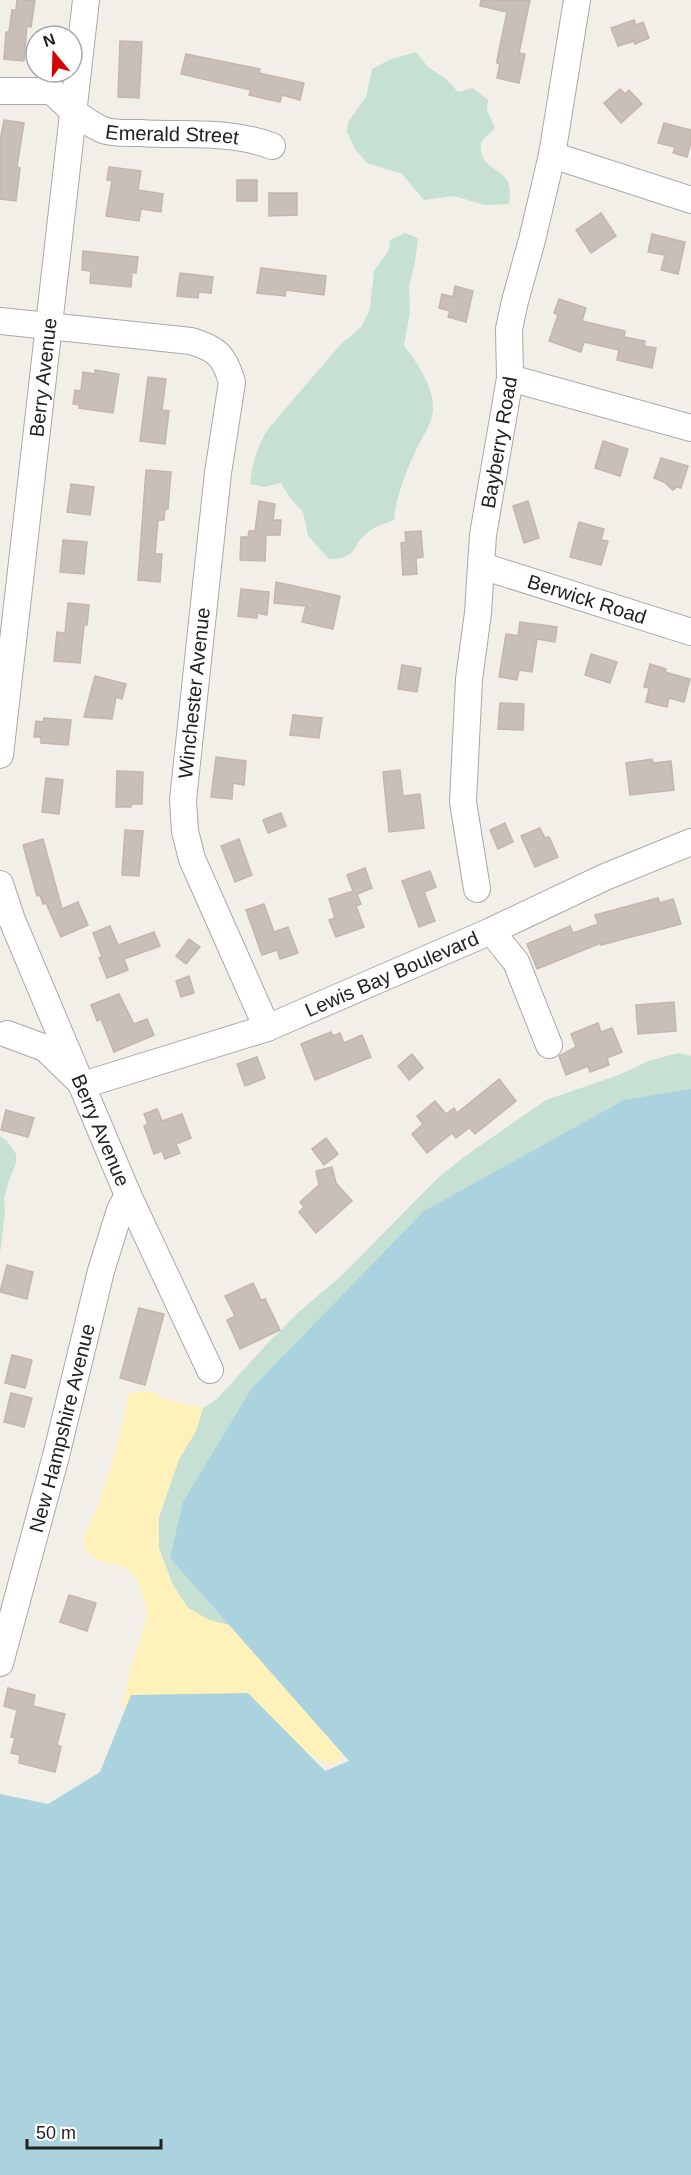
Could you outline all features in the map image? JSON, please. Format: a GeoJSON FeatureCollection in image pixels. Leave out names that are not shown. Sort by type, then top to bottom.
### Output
{"type":"FeatureCollection","features":[{"type":"Feature","properties":{"kind":"street","name":"Berry Avenue"},"geometry":{"type":"LineString","coordinates":[[1,742],[12,557],[50,327],[86,0]]}},
{"type":"Feature","properties":{"kind":"street","name":"Bayberry Road"},"geometry":{"type":"LineString","coordinates":[[477,889],[463,802],[469,679],[482,567],[483,535],[510,378],[509,329],[514,301],[532,240],[552,155],[577,0]]}},
{"type":"Feature","properties":{"kind":"street","name":"Emerald Street"},"geometry":{"type":"LineString","coordinates":[[0,91],[52,92],[74,113],[105,131],[225,135],[256,140],[272,146]]}},
{"type":"Feature","properties":{"kind":"street"},"geometry":{"type":"LineString","coordinates":[[552,155],[691,200]]}},
{"type":"Feature","properties":{"kind":"street"},"geometry":{"type":"LineString","coordinates":[[0,321],[50,327]]}},
{"type":"Feature","properties":{"kind":"street","name":"Winchester Avenue"},"geometry":{"type":"LineString","coordinates":[[50,327],[191,341],[221,355],[232,382],[218,473],[205,587],[183,800],[184,831],[192,860],[209,901],[267,1028]]}},
{"type":"Feature","properties":{"kind":"street"},"geometry":{"type":"LineString","coordinates":[[510,378],[691,428]]}},
{"type":"Feature","properties":{"kind":"street","name":"Berwick Road"},"geometry":{"type":"LineString","coordinates":[[482,567],[691,632]]}},
{"type":"Feature","properties":{"kind":"street","name":"Lewis Bay Boulevard"},"geometry":{"type":"LineString","coordinates":[[83,1085],[267,1028],[491,931],[605,877],[691,842]]}},
{"type":"Feature","properties":{"kind":"street","name":"Berry Avenue"},"geometry":{"type":"LineString","coordinates":[[0,884],[12,920],[128,1195],[210,1370]]}},
{"type":"Feature","properties":{"kind":"street"},"geometry":{"type":"LineString","coordinates":[[491,931],[516,962],[549,1045]]}},
{"type":"Feature","properties":{"kind":"street"},"geometry":{"type":"LineString","coordinates":[[4,1033],[52,1014]]}},
{"type":"Feature","properties":{"kind":"street"},"geometry":{"type":"LineString","coordinates":[[4,1033],[45,1048],[83,1085]]}},
{"type":"Feature","properties":{"kind":"street","name":"New Hampshire Avenue"},"geometry":{"type":"LineString","coordinates":[[0,1663],[56,1456],[101,1271],[120,1210],[128,1195]]}},
{"type":"Feature","properties":{"kind":"green space"},"geometry":{"type":"Polygon","coordinates":[[[416,52],[428,67],[445,78],[458,92],[473,88],[488,100],[487,110],[495,128],[481,142],[481,151],[486,162],[507,180],[510,189],[509,204],[485,205],[454,196],[424,200],[402,174],[367,163],[355,149],[347,132],[348,122],[366,97],[372,69],[391,59],[416,52]]]}},
{"type":"Feature","properties":{"kind":"green space"},"geometry":{"type":"Polygon","coordinates":[[[405,233],[418,238],[409,286],[410,312],[404,346],[419,366],[431,392],[432,418],[406,473],[394,520],[364,535],[351,553],[346,556],[329,559],[308,536],[303,512],[290,498],[281,483],[264,487],[250,484],[254,462],[268,429],[341,344],[361,327],[370,309],[374,271],[389,250],[390,240],[405,233]]]}},
{"type":"Feature","properties":{"kind":"green space"},"geometry":{"type":"Polygon","coordinates":[[[678,1053],[691,1056],[691,1130],[236,1627],[209,1620],[188,1608],[173,1585],[159,1549],[159,1517],[179,1459],[196,1431],[203,1408],[217,1399],[300,1311],[340,1277],[440,1176],[468,1154],[546,1100],[616,1076],[649,1061],[678,1053]]]}},
{"type":"Feature","properties":{"kind":"green space"},"geometry":{"type":"Polygon","coordinates":[[[0,1136],[7,1141],[16,1154],[16,1163],[4,1199],[5,1211],[0,1254],[0,1136]]]}},
{"type":"Feature","properties":{"kind":"sand"},"geometry":{"type":"Polygon","coordinates":[[[140,1391],[153,1392],[165,1399],[203,1408],[196,1431],[179,1459],[159,1517],[159,1549],[173,1585],[188,1608],[209,1620],[236,1627],[342,1752],[339,1762],[329,1765],[310,1754],[145,1702],[122,1708],[130,1670],[148,1615],[135,1575],[125,1568],[96,1559],[86,1551],[83,1537],[97,1508],[107,1478],[125,1414],[128,1394],[140,1391]]]}},
{"type":"Feature","properties":{"kind":"water"},"geometry":{"type":"Polygon","coordinates":[[[691,1089],[691,2175],[0,2175],[0,1794],[48,1804],[100,1772],[131,1695],[248,1693],[325,1771],[349,1761],[170,1558],[183,1502],[252,1388],[424,1211],[624,1100],[691,1089]]]}},
{"type":"Feature","properties":{"kind":"building"},"geometry":{"type":"Polygon","coordinates":[[[17,0],[35,0],[31,24],[24,24],[24,61],[4,59],[6,32],[9,32],[12,10],[16,10],[17,0]]]}},
{"type":"Feature","properties":{"kind":"building"},"geometry":{"type":"Polygon","coordinates":[[[481,0],[530,0],[519,53],[525,54],[519,83],[497,78],[500,64],[497,60],[507,12],[480,6],[481,0]]]}},
{"type":"Feature","properties":{"kind":"building"},"geometry":{"type":"Polygon","coordinates":[[[634,20],[636,25],[643,22],[649,38],[635,44],[634,41],[618,46],[611,28],[634,20]]]}},
{"type":"Feature","properties":{"kind":"building"},"geometry":{"type":"Polygon","coordinates":[[[120,41],[142,42],[139,98],[118,97],[120,41]]]}},
{"type":"Feature","properties":{"kind":"building"},"geometry":{"type":"Polygon","coordinates":[[[186,54],[260,69],[259,73],[304,83],[300,100],[282,95],[280,102],[249,95],[251,90],[181,74],[186,54]]]}},
{"type":"Feature","properties":{"kind":"building"},"geometry":{"type":"Polygon","coordinates":[[[620,89],[625,94],[629,90],[642,104],[621,123],[604,103],[620,89]]]}},
{"type":"Feature","properties":{"kind":"building"},"geometry":{"type":"Polygon","coordinates":[[[4,120],[24,123],[17,167],[20,168],[16,201],[0,199],[0,141],[4,120]]]}},
{"type":"Feature","properties":{"kind":"building"},"geometry":{"type":"Polygon","coordinates":[[[664,123],[691,130],[687,157],[673,153],[675,147],[658,143],[664,123]]]}},
{"type":"Feature","properties":{"kind":"building"},"geometry":{"type":"Polygon","coordinates":[[[109,167],[141,171],[138,190],[163,194],[161,212],[141,209],[139,221],[106,216],[112,181],[107,180],[109,167]]]}},
{"type":"Feature","properties":{"kind":"building"},"geometry":{"type":"Polygon","coordinates":[[[237,180],[257,180],[257,201],[237,201],[237,180]]]}},
{"type":"Feature","properties":{"kind":"building"},"geometry":{"type":"Polygon","coordinates":[[[269,193],[297,193],[297,215],[269,216],[269,193]]]}},
{"type":"Feature","properties":{"kind":"building"},"geometry":{"type":"Polygon","coordinates":[[[601,213],[616,236],[591,253],[576,230],[601,213]]]}},
{"type":"Feature","properties":{"kind":"building"},"geometry":{"type":"Polygon","coordinates":[[[652,234],[685,242],[678,274],[661,270],[665,255],[648,252],[652,234]]]}},
{"type":"Feature","properties":{"kind":"building"},"geometry":{"type":"Polygon","coordinates":[[[83,251],[138,257],[136,273],[132,272],[131,287],[90,283],[91,271],[82,270],[83,251]]]}},
{"type":"Feature","properties":{"kind":"building"},"geometry":{"type":"Polygon","coordinates":[[[261,268],[326,276],[324,295],[286,290],[285,296],[257,293],[261,268]]]}},
{"type":"Feature","properties":{"kind":"building"},"geometry":{"type":"Polygon","coordinates":[[[180,273],[213,277],[211,293],[199,292],[198,298],[177,296],[180,273]]]}},
{"type":"Feature","properties":{"kind":"building"},"geometry":{"type":"Polygon","coordinates":[[[455,286],[473,291],[466,322],[448,317],[450,311],[439,308],[442,294],[453,297],[455,286]]]}},
{"type":"Feature","properties":{"kind":"building"},"geometry":{"type":"Polygon","coordinates":[[[559,299],[586,308],[582,321],[625,331],[624,337],[645,341],[644,346],[656,348],[652,368],[617,360],[619,350],[584,342],[581,352],[549,341],[558,315],[554,313],[559,299]]]}},
{"type":"Feature","properties":{"kind":"building"},"geometry":{"type":"Polygon","coordinates":[[[95,370],[119,374],[113,413],[79,408],[79,405],[73,404],[75,390],[81,391],[83,372],[95,374],[95,370]]]}},
{"type":"Feature","properties":{"kind":"building"},"geometry":{"type":"Polygon","coordinates":[[[148,377],[166,379],[162,410],[169,411],[165,444],[140,441],[148,377]]]}},
{"type":"Feature","properties":{"kind":"building"},"geometry":{"type":"Polygon","coordinates":[[[603,441],[628,449],[620,476],[595,468],[603,441]]]}},
{"type":"Feature","properties":{"kind":"building"},"geometry":{"type":"Polygon","coordinates":[[[661,458],[688,466],[681,488],[677,487],[673,490],[664,482],[654,478],[661,458]]]}},
{"type":"Feature","properties":{"kind":"building"},"geometry":{"type":"Polygon","coordinates":[[[146,470],[171,472],[168,509],[165,509],[164,520],[158,520],[155,554],[162,554],[160,582],[138,580],[146,470]]]}},
{"type":"Feature","properties":{"kind":"building"},"geometry":{"type":"Polygon","coordinates":[[[71,484],[94,487],[90,515],[67,512],[71,484]]]}},
{"type":"Feature","properties":{"kind":"building"},"geometry":{"type":"Polygon","coordinates":[[[259,501],[275,504],[273,520],[281,520],[280,535],[266,535],[265,561],[240,560],[241,537],[248,537],[249,531],[255,531],[259,501]]]}},
{"type":"Feature","properties":{"kind":"building"},"geometry":{"type":"Polygon","coordinates":[[[528,501],[539,538],[524,543],[513,506],[528,501]]]}},
{"type":"Feature","properties":{"kind":"building"},"geometry":{"type":"Polygon","coordinates":[[[579,522],[604,529],[601,540],[608,541],[601,565],[570,557],[579,522]]]}},
{"type":"Feature","properties":{"kind":"building"},"geometry":{"type":"Polygon","coordinates":[[[421,531],[423,557],[416,558],[417,574],[403,575],[401,543],[406,542],[405,532],[421,531]]]}},
{"type":"Feature","properties":{"kind":"building"},"geometry":{"type":"Polygon","coordinates":[[[63,540],[87,542],[84,574],[60,572],[63,540]]]}},
{"type":"Feature","properties":{"kind":"building"},"geometry":{"type":"Polygon","coordinates":[[[276,582],[340,596],[333,629],[302,622],[306,606],[274,603],[276,582]]]}},
{"type":"Feature","properties":{"kind":"building"},"geometry":{"type":"Polygon","coordinates":[[[241,589],[269,592],[267,615],[257,613],[257,618],[238,616],[241,589]]]}},
{"type":"Feature","properties":{"kind":"building"},"geometry":{"type":"Polygon","coordinates":[[[68,603],[89,605],[87,625],[84,625],[80,663],[54,661],[57,632],[65,633],[68,603]]]}},
{"type":"Feature","properties":{"kind":"building"},"geometry":{"type":"Polygon","coordinates":[[[520,622],[557,627],[555,642],[537,639],[532,672],[519,670],[517,680],[499,677],[506,634],[518,636],[520,622]]]}},
{"type":"Feature","properties":{"kind":"building"},"geometry":{"type":"Polygon","coordinates":[[[591,654],[617,662],[610,683],[585,675],[591,654]]]}},
{"type":"Feature","properties":{"kind":"building"},"geometry":{"type":"Polygon","coordinates":[[[650,664],[666,669],[665,672],[690,679],[684,702],[669,698],[667,707],[646,702],[649,688],[644,687],[650,664]]]}},
{"type":"Feature","properties":{"kind":"building"},"geometry":{"type":"Polygon","coordinates":[[[402,665],[421,668],[417,692],[398,689],[402,665]]]}},
{"type":"Feature","properties":{"kind":"building"},"geometry":{"type":"Polygon","coordinates":[[[95,676],[126,684],[122,699],[116,697],[112,719],[84,717],[95,676]]]}},
{"type":"Feature","properties":{"kind":"building"},"geometry":{"type":"Polygon","coordinates":[[[500,703],[524,704],[523,730],[498,729],[500,703]]]}},
{"type":"Feature","properties":{"kind":"building"},"geometry":{"type":"Polygon","coordinates":[[[293,715],[322,718],[319,738],[290,735],[293,715]]]}},
{"type":"Feature","properties":{"kind":"building"},"geometry":{"type":"Polygon","coordinates":[[[44,718],[71,720],[68,745],[41,743],[41,737],[34,737],[36,721],[43,722],[44,718]]]}},
{"type":"Feature","properties":{"kind":"building"},"geometry":{"type":"Polygon","coordinates":[[[216,757],[246,761],[244,785],[233,783],[232,799],[211,797],[216,757]]]}},
{"type":"Feature","properties":{"kind":"building"},"geometry":{"type":"Polygon","coordinates":[[[652,759],[653,763],[671,761],[674,790],[630,795],[626,763],[652,759]]]}},
{"type":"Feature","properties":{"kind":"building"},"geometry":{"type":"Polygon","coordinates":[[[400,770],[403,796],[420,794],[424,828],[389,832],[383,772],[400,770]]]}},
{"type":"Feature","properties":{"kind":"building"},"geometry":{"type":"Polygon","coordinates":[[[117,771],[143,772],[142,804],[116,807],[117,771]]]}},
{"type":"Feature","properties":{"kind":"building"},"geometry":{"type":"Polygon","coordinates":[[[46,778],[63,780],[59,814],[42,812],[46,778]]]}},
{"type":"Feature","properties":{"kind":"building"},"geometry":{"type":"Polygon","coordinates":[[[281,813],[286,826],[268,833],[263,820],[281,813]]]}},
{"type":"Feature","properties":{"kind":"building"},"geometry":{"type":"Polygon","coordinates":[[[505,823],[513,842],[498,849],[490,830],[505,823]]]}},
{"type":"Feature","properties":{"kind":"building"},"geometry":{"type":"Polygon","coordinates":[[[540,828],[545,838],[549,837],[558,857],[535,867],[521,836],[540,828]]]}},
{"type":"Feature","properties":{"kind":"building"},"geometry":{"type":"Polygon","coordinates":[[[125,830],[143,831],[139,876],[122,875],[125,830]]]}},
{"type":"Feature","properties":{"kind":"building"},"geometry":{"type":"Polygon","coordinates":[[[43,839],[62,909],[78,902],[88,925],[61,937],[46,903],[43,904],[40,895],[37,896],[23,845],[43,839]]]}},
{"type":"Feature","properties":{"kind":"building"},"geometry":{"type":"Polygon","coordinates":[[[239,839],[252,875],[235,882],[221,846],[239,839]]]}},
{"type":"Feature","properties":{"kind":"building"},"geometry":{"type":"Polygon","coordinates":[[[365,868],[372,888],[357,894],[361,904],[356,906],[364,927],[336,937],[329,920],[335,918],[329,899],[353,891],[347,875],[365,868]]]}},
{"type":"Feature","properties":{"kind":"building"},"geometry":{"type":"Polygon","coordinates":[[[430,871],[436,887],[424,892],[435,921],[419,927],[402,881],[430,871]]]}},
{"type":"Feature","properties":{"kind":"building"},"geometry":{"type":"Polygon","coordinates":[[[658,898],[660,903],[673,899],[681,924],[601,945],[601,943],[537,969],[527,944],[570,926],[573,933],[598,924],[595,915],[658,898]]]}},
{"type":"Feature","properties":{"kind":"building"},"geometry":{"type":"Polygon","coordinates":[[[264,904],[274,932],[288,927],[298,953],[280,959],[277,950],[262,955],[246,910],[264,904]]]}},
{"type":"Feature","properties":{"kind":"building"},"geometry":{"type":"Polygon","coordinates":[[[110,926],[118,945],[154,932],[160,946],[124,959],[128,970],[107,978],[93,933],[110,926]]]}},
{"type":"Feature","properties":{"kind":"building"},"geometry":{"type":"Polygon","coordinates":[[[189,939],[200,947],[186,964],[176,956],[189,939]]]}},
{"type":"Feature","properties":{"kind":"building"},"geometry":{"type":"Polygon","coordinates":[[[189,976],[194,993],[181,997],[176,981],[189,976]]]}},
{"type":"Feature","properties":{"kind":"building"},"geometry":{"type":"Polygon","coordinates":[[[119,994],[134,1024],[147,1019],[154,1035],[114,1052],[101,1019],[97,1021],[91,1005],[119,994]]]}},
{"type":"Feature","properties":{"kind":"building"},"geometry":{"type":"Polygon","coordinates":[[[674,1002],[676,1031],[638,1034],[636,1005],[674,1002]]]}},
{"type":"Feature","properties":{"kind":"building"},"geometry":{"type":"Polygon","coordinates":[[[598,1023],[601,1032],[612,1028],[622,1052],[607,1058],[609,1065],[590,1072],[588,1066],[566,1075],[559,1056],[576,1047],[571,1034],[598,1023]]]}},
{"type":"Feature","properties":{"kind":"building"},"geometry":{"type":"Polygon","coordinates":[[[331,1032],[333,1036],[340,1033],[344,1043],[362,1035],[371,1057],[315,1080],[301,1044],[331,1032]]]}},
{"type":"Feature","properties":{"kind":"building"},"geometry":{"type":"Polygon","coordinates":[[[412,1054],[423,1068],[409,1080],[398,1066],[412,1054]]]}},
{"type":"Feature","properties":{"kind":"building"},"geometry":{"type":"Polygon","coordinates":[[[257,1057],[265,1078],[245,1086],[237,1064],[257,1057]]]}},
{"type":"Feature","properties":{"kind":"building"},"geometry":{"type":"Polygon","coordinates":[[[499,1079],[516,1101],[475,1134],[469,1128],[456,1138],[452,1133],[427,1153],[412,1134],[423,1124],[417,1116],[435,1101],[446,1114],[454,1108],[457,1113],[499,1079]]]}},
{"type":"Feature","properties":{"kind":"building"},"geometry":{"type":"Polygon","coordinates":[[[157,1109],[162,1121],[182,1114],[191,1138],[176,1144],[180,1153],[165,1159],[162,1151],[154,1154],[144,1126],[148,1124],[144,1114],[157,1109]]]}},
{"type":"Feature","properties":{"kind":"building"},"geometry":{"type":"Polygon","coordinates":[[[6,1110],[34,1118],[28,1137],[1,1130],[6,1110]]]}},
{"type":"Feature","properties":{"kind":"building"},"geometry":{"type":"Polygon","coordinates":[[[326,1138],[338,1154],[324,1165],[312,1149],[326,1138]]]}},
{"type":"Feature","properties":{"kind":"building"},"geometry":{"type":"Polygon","coordinates":[[[332,1167],[336,1183],[352,1201],[316,1233],[299,1212],[304,1207],[300,1202],[319,1185],[316,1171],[332,1167]]]}},
{"type":"Feature","properties":{"kind":"building"},"geometry":{"type":"Polygon","coordinates":[[[7,1265],[33,1272],[27,1299],[0,1292],[7,1265]]]}},
{"type":"Feature","properties":{"kind":"building"},"geometry":{"type":"Polygon","coordinates":[[[253,1283],[261,1300],[265,1299],[280,1330],[240,1349],[227,1320],[235,1316],[225,1296],[253,1283]]]}},
{"type":"Feature","properties":{"kind":"building"},"geometry":{"type":"Polygon","coordinates":[[[139,1308],[164,1314],[145,1385],[120,1378],[139,1308]]]}},
{"type":"Feature","properties":{"kind":"building"},"geometry":{"type":"Polygon","coordinates":[[[12,1355],[32,1360],[25,1388],[5,1383],[12,1355]]]}},
{"type":"Feature","properties":{"kind":"building"},"geometry":{"type":"Polygon","coordinates":[[[11,1393],[32,1398],[24,1427],[4,1422],[11,1393]]]}},
{"type":"Feature","properties":{"kind":"building"},"geometry":{"type":"Polygon","coordinates":[[[69,1595],[96,1603],[87,1631],[60,1622],[69,1595]]]}},
{"type":"Feature","properties":{"kind":"building"},"geometry":{"type":"Polygon","coordinates":[[[8,1688],[35,1695],[33,1706],[65,1714],[57,1745],[61,1747],[55,1772],[19,1763],[20,1755],[11,1753],[15,1738],[11,1737],[17,1710],[4,1706],[8,1688]]]}}]}
